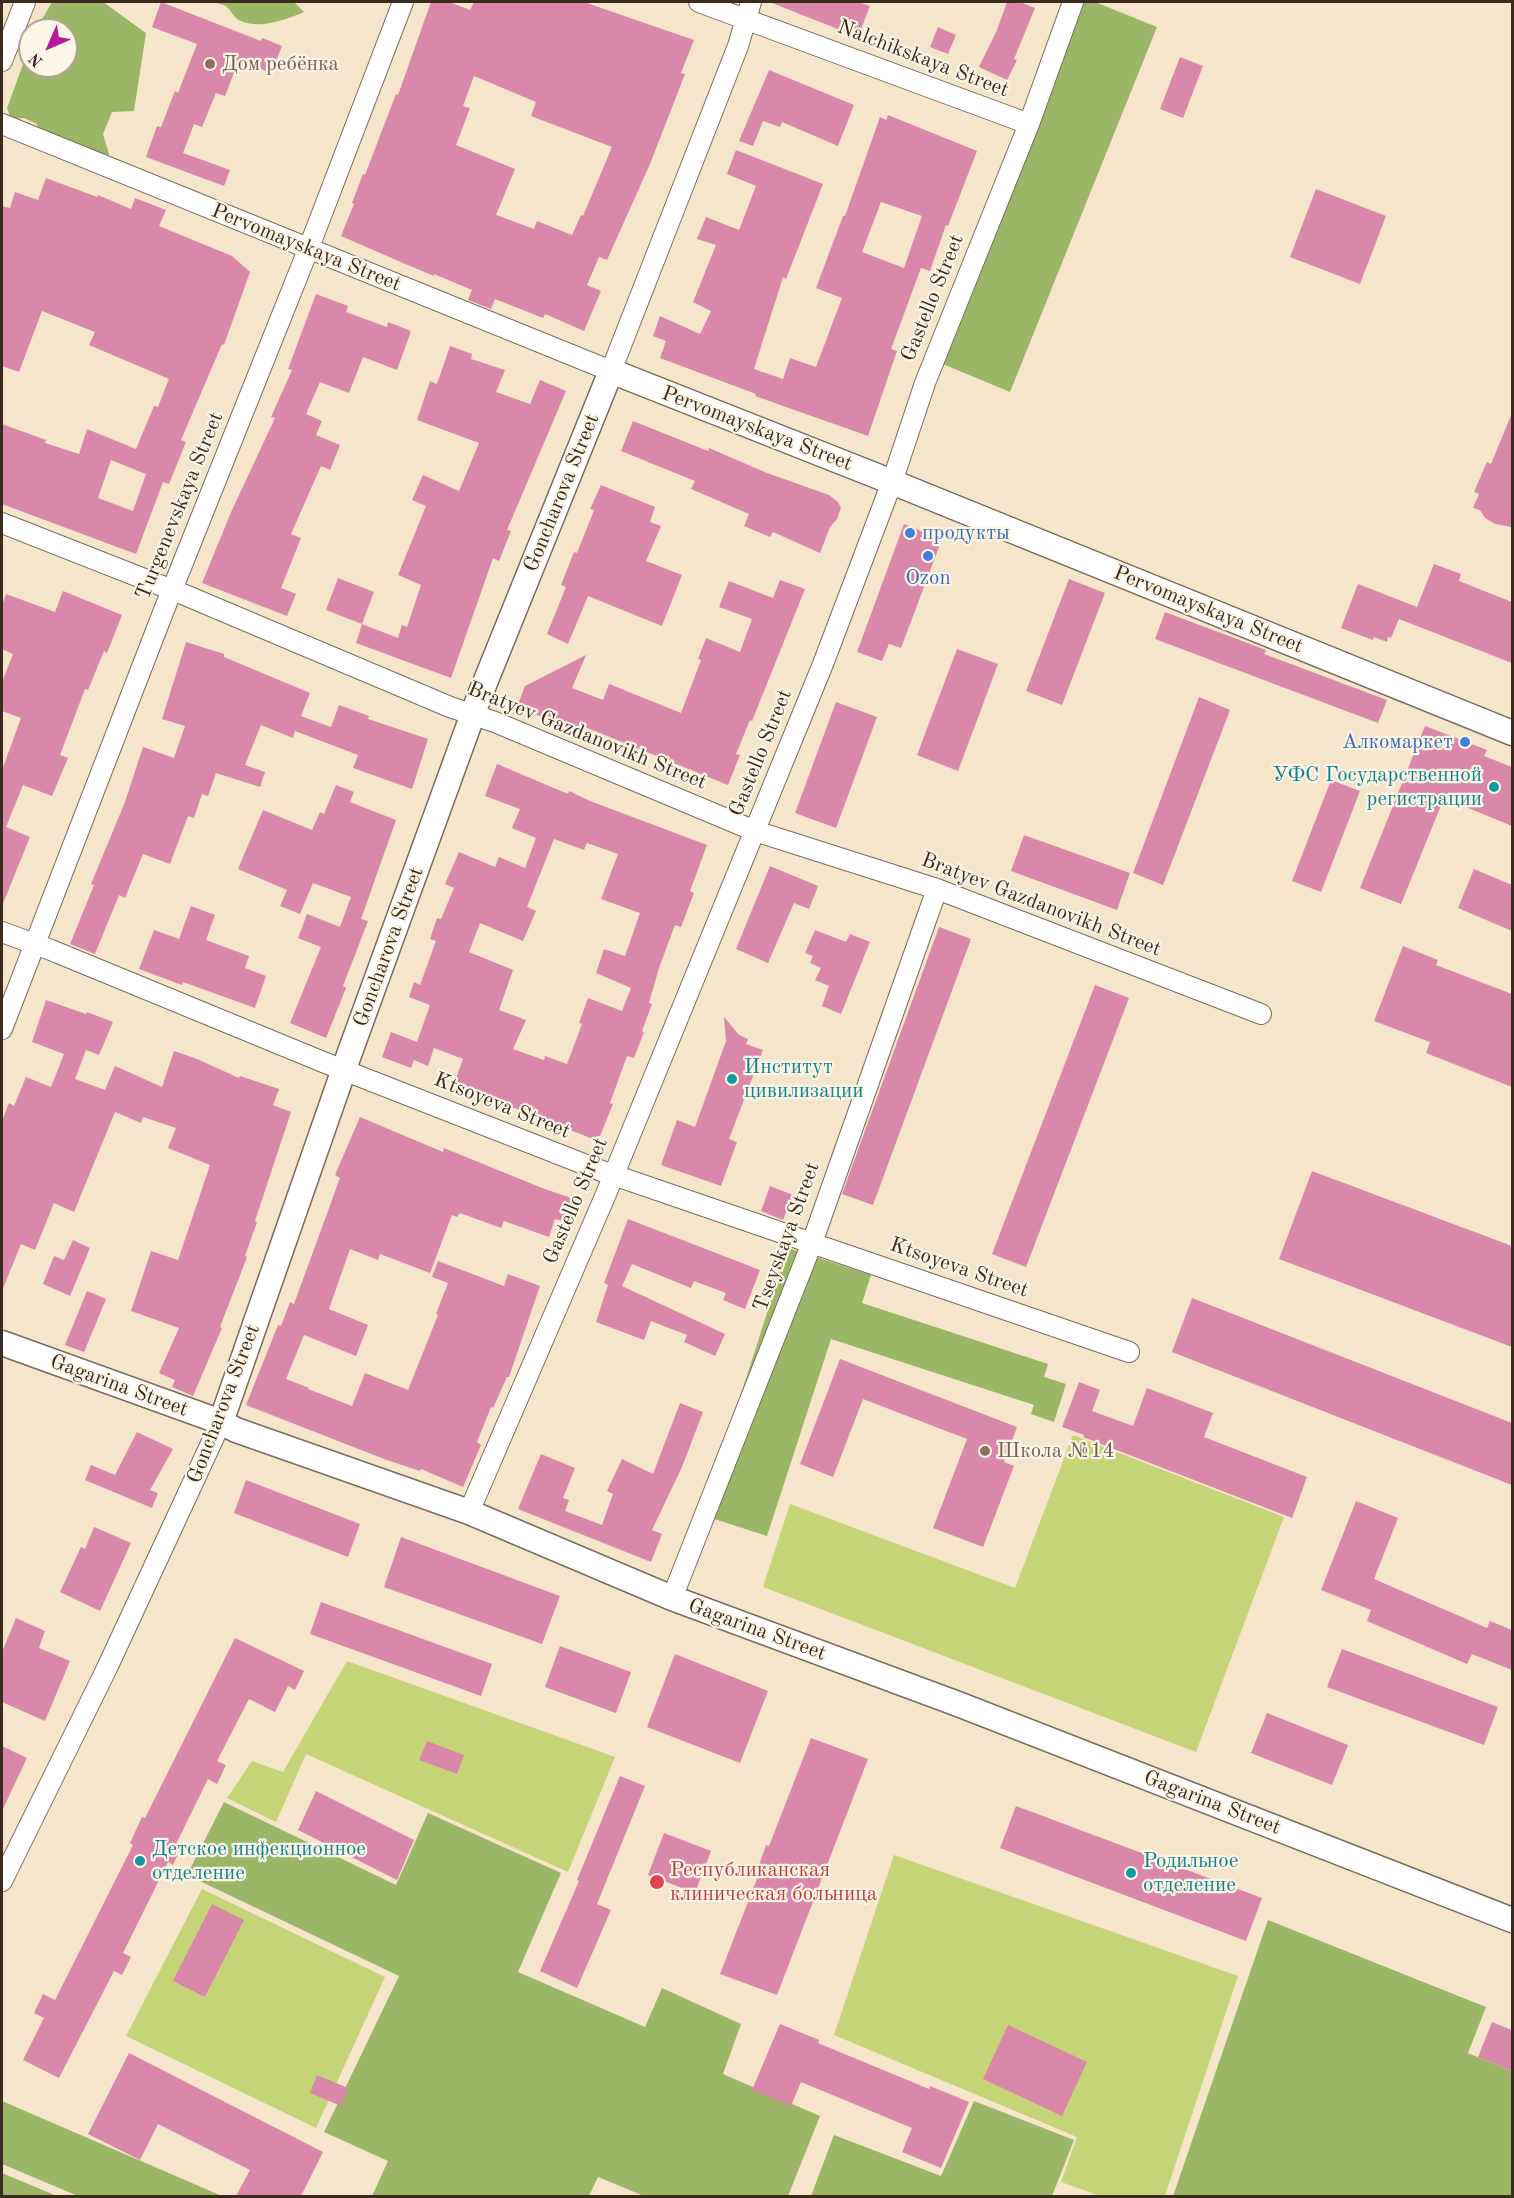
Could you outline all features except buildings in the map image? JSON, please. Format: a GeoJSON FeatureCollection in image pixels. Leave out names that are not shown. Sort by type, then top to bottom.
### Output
{"type":"FeatureCollection","features":[{"type":"Feature","properties":{"kind":"street"},"geometry":{"type":"LineString","coordinates":[[2,61],[25,2]]}},
{"type":"Feature","properties":{"kind":"street","name":"Turgenevskaya Street"},"geometry":{"type":"LineString","coordinates":[[2,1029],[404,2]]}},
{"type":"Feature","properties":{"kind":"street","name":"Nalchikskaya Street"},"geometry":{"type":"LineString","coordinates":[[699,2],[733,15],[749,10],[1029,124]]}},
{"type":"Feature","properties":{"kind":"street","name":"Gastello Street"},"geometry":{"type":"LineString","coordinates":[[469,1512],[613,1175],[823,664],[892,482],[926,383],[1029,124],[1073,2]]}},
{"type":"Feature","properties":{"kind":"street","name":"Goncharova Street"},"geometry":{"type":"LineString","coordinates":[[2,1881],[107,1668],[221,1422],[473,715],[611,371],[738,46],[749,10]]}},
{"type":"Feature","properties":{"kind":"street","name":"Pervomayskaya Street"},"geometry":{"type":"LineString","coordinates":[[2,124],[308,250],[892,482],[1512,733]]}},
{"type":"Feature","properties":{"kind":"street","name":"Bratyev Gazdanovikh Street"},"geometry":{"type":"LineString","coordinates":[[2,523],[172,590],[755,831],[937,889],[1261,1014]]}},
{"type":"Feature","properties":{"kind":"street","name":"Tseyskaya Street"},"geometry":{"type":"LineString","coordinates":[[672,1598],[812,1243],[937,889]]}},
{"type":"Feature","properties":{"kind":"street","name":"Ktsoyeva Street"},"geometry":{"type":"LineString","coordinates":[[2,932],[613,1175],[1129,1352]]}},
{"type":"Feature","properties":{"kind":"street","name":"Gagarina Street"},"geometry":{"type":"LineString","coordinates":[[2,1343],[221,1422],[236,1430],[469,1512],[672,1598],[958,1704],[1512,1920]]}},
{"type":"Feature","properties":{"kind":"green space"},"geometry":{"type":"Polygon","coordinates":[[[52,2],[103,2],[146,33],[134,111],[112,112],[103,134],[109,154],[99,163],[39,134],[37,124],[24,118],[11,119],[7,108],[18,78],[78,78],[78,18],[43,18],[52,2]]]}},
{"type":"Feature","properties":{"kind":"green space"},"geometry":{"type":"Polygon","coordinates":[[[212,2],[294,2],[304,12],[280,21],[255,24],[239,20],[226,6],[212,2]]]}},
{"type":"Feature","properties":{"kind":"green space"},"geometry":{"type":"Polygon","coordinates":[[[1076,2],[1095,2],[1157,27],[1010,392],[933,360],[1076,2]]]}},
{"type":"Feature","properties":{"kind":"green space"},"geometry":{"type":"Polygon","coordinates":[[[788,1248],[871,1275],[862,1303],[1048,1364],[1044,1377],[1066,1384],[1054,1422],[1031,1414],[1034,1405],[831,1339],[767,1536],[702,1515],[788,1248]]]}},
{"type":"Feature","properties":{"kind":"green space"},"geometry":{"type":"Polygon","coordinates":[[[1073,1435],[1284,1517],[1196,1752],[763,1587],[790,1504],[1015,1588],[1073,1435]]]}},
{"type":"Feature","properties":{"kind":"green space"},"geometry":{"type":"Polygon","coordinates":[[[347,1661],[615,1757],[568,1872],[306,1754],[276,1822],[227,1798],[252,1761],[283,1772],[347,1661]]]}},
{"type":"Feature","properties":{"kind":"green space"},"geometry":{"type":"Polygon","coordinates":[[[224,1802],[396,1885],[428,1813],[561,1873],[518,1972],[645,2027],[662,1988],[741,2024],[723,2074],[820,2116],[788,2196],[644,2196],[598,2177],[589,2196],[372,2196],[388,2161],[324,2132],[399,1976],[187,1875],[224,1802]]]}},
{"type":"Feature","properties":{"kind":"green space"},"geometry":{"type":"Polygon","coordinates":[[[894,1855],[1238,1976],[1165,2196],[1100,2196],[1061,2182],[1077,2137],[834,2035],[894,1855]]]}},
{"type":"Feature","properties":{"kind":"green space"},"geometry":{"type":"Polygon","coordinates":[[[202,1889],[385,1977],[316,2128],[126,2036],[202,1889]]]}},
{"type":"Feature","properties":{"kind":"green space"},"geometry":{"type":"Polygon","coordinates":[[[1268,1920],[1486,2007],[1468,2053],[1512,2071],[1512,2196],[1173,2196],[1268,1920]]]}},
{"type":"Feature","properties":{"kind":"green space"},"geometry":{"type":"Polygon","coordinates":[[[2,2101],[222,2196],[78,2196],[2,2164],[2,2101]]]}},
{"type":"Feature","properties":{"kind":"green space"},"geometry":{"type":"Polygon","coordinates":[[[974,2101],[1074,2140],[1052,2196],[811,2196],[834,2135],[941,2176],[974,2101]]]}},
{"type":"Feature","properties":{"kind":"green space"},"geometry":{"type":"Polygon","coordinates":[[[2,2173],[57,2196],[2,2196],[2,2173]]]}},
{"type":"Feature","properties":{"kind":"place","name":"Дом ребёнка"},"geometry":{"type":"Point","coordinates":[210,64]}},
{"type":"Feature","properties":{"kind":"place","name":"продукты"},"geometry":{"type":"Point","coordinates":[910,533]}},
{"type":"Feature","properties":{"kind":"place","name":"Ozon"},"geometry":{"type":"Point","coordinates":[928,556]}},
{"type":"Feature","properties":{"kind":"place","name":"Алкомаркет"},"geometry":{"type":"Point","coordinates":[1465,742]}},
{"type":"Feature","properties":{"kind":"place","name":"УФС Государственной регистрации"},"geometry":{"type":"Point","coordinates":[1494,787]}},
{"type":"Feature","properties":{"kind":"place","name":"Институт цивилизации"},"geometry":{"type":"Point","coordinates":[732,1079]}},
{"type":"Feature","properties":{"kind":"place","name":"Школа №14"},"geometry":{"type":"Point","coordinates":[985,1451]}},
{"type":"Feature","properties":{"kind":"place","name":"Детское инфекционное отделение"},"geometry":{"type":"Point","coordinates":[140,1861]}},
{"type":"Feature","properties":{"kind":"place","name":"Родильное отделение"},"geometry":{"type":"Point","coordinates":[1131,1873]}},
{"type":"Feature","properties":{"kind":"place","name":"Республиканская клиническая больница"},"geometry":{"type":"Point","coordinates":[657,1882]}}]}
